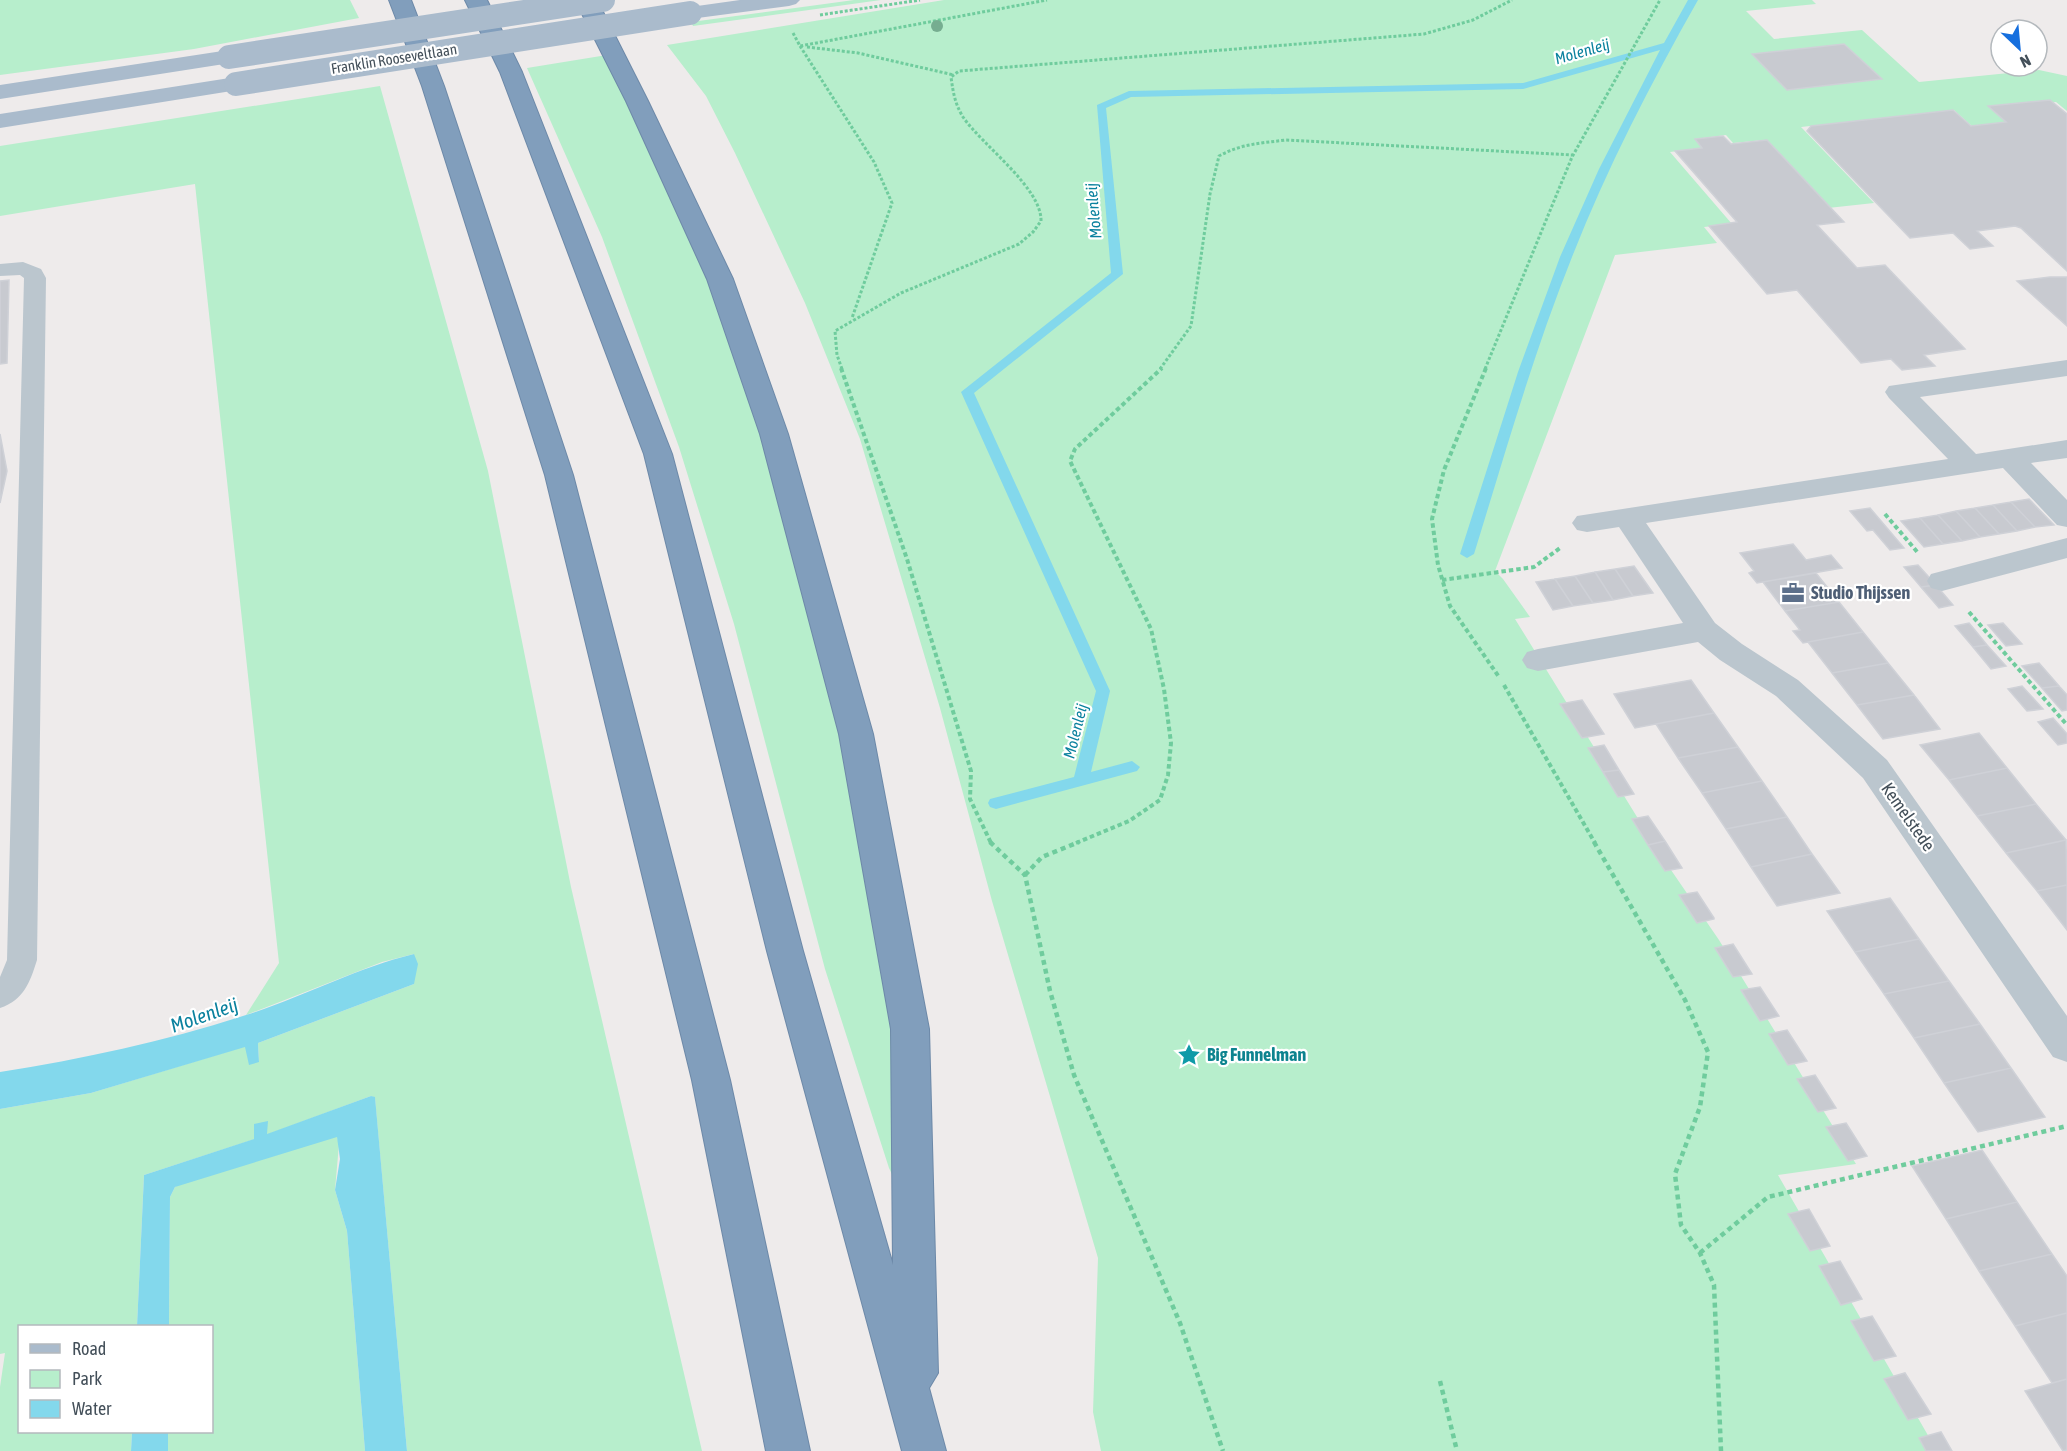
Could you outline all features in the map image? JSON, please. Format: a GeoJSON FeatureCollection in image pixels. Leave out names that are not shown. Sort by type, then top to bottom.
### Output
{"type":"FeatureCollection","features":[{"type":"Feature","properties":{"kind":"highway"},"geometry":{"type":"LineString","coordinates":[[377,0],[433,86]]}},
{"type":"Feature","properties":{"kind":"highway"},"geometry":{"type":"LineString","coordinates":[[400,0],[433,86],[559,475],[711,1080],[788,1451]]}},
{"type":"Feature","properties":{"kind":"highway"},"geometry":{"type":"LineString","coordinates":[[476,0],[511,72],[658,454],[785,951],[921,1435]]}},
{"type":"Feature","properties":{"kind":"highway"},"geometry":{"type":"LineString","coordinates":[[586,0],[637,101],[720,279],[774,434],[856,734],[910,1029],[921,1435]]}},
{"type":"Feature","properties":{"kind":"main road","name":"Franklin Rooseveltlaan"},"geometry":{"type":"LineString","coordinates":[[0,92],[603,0]]}},
{"type":"Feature","properties":{"kind":"main road","name":"Franklin Rooseveltlaan"},"geometry":{"type":"LineString","coordinates":[[0,121],[690,13],[789,0]]}},
{"type":"Feature","properties":{"kind":"street"},"geometry":{"type":"LineString","coordinates":[[1969,464],[1899,392],[2067,368]]}},
{"type":"Feature","properties":{"kind":"street"},"geometry":{"type":"LineString","coordinates":[[1587,523],[2067,449]]}},
{"type":"Feature","properties":{"kind":"street"},"geometry":{"type":"LineString","coordinates":[[2010,458],[2067,518]]}},
{"type":"Feature","properties":{"kind":"street","name":"Kemelstede"},"geometry":{"type":"LineString","coordinates":[[1627,517],[1704,630],[1731,652],[1787,688],[1875,769],[2067,1047]]}},
{"type":"Feature","properties":{"kind":"street"},"geometry":{"type":"LineString","coordinates":[[1942,581],[2067,548]]}},
{"type":"Feature","properties":{"kind":"street"},"geometry":{"type":"LineString","coordinates":[[1538,660],[1704,630]]}},
{"type":"Feature","properties":{"kind":"lane"},"geometry":{"type":"LineString","coordinates":[[0,270],[23,268],[34,273],[35,278],[22,960],[15,982],[0,996]]}},
{"type":"Feature","properties":{"kind":"path"},"geometry":{"type":"LineString","coordinates":[[800,46],[1047,0]]}},
{"type":"Feature","properties":{"kind":"path"},"geometry":{"type":"LineString","coordinates":[[1223,1451],[1180,1323],[1074,1075],[1050,990],[1025,875],[992,845],[970,799],[971,771],[907,559],[837,355],[836,331],[852,319],[917,286],[1019,244],[1033,233],[1040,223],[1039,208],[1030,192],[989,150],[956,105],[950,88],[954,75],[959,71],[1424,34],[1473,20],[1512,0]]}},
{"type":"Feature","properties":{"kind":"path"},"geometry":{"type":"LineString","coordinates":[[1660,0],[1573,155],[1444,470],[1432,519],[1438,565],[1450,606],[1504,684],[1685,1000],[1708,1052],[1700,1107],[1675,1174],[1681,1225],[1700,1253],[1714,1285],[1721,1451]]}},
{"type":"Feature","properties":{"kind":"path"},"geometry":{"type":"LineString","coordinates":[[792,31],[874,162],[892,203],[852,319]]}},
{"type":"Feature","properties":{"kind":"path"},"geometry":{"type":"LineString","coordinates":[[800,46],[858,53],[954,75]]}},
{"type":"Feature","properties":{"kind":"path"},"geometry":{"type":"LineString","coordinates":[[1025,875],[1042,857],[1129,821],[1160,800],[1168,775],[1171,743],[1164,689],[1151,628],[1070,461],[1075,449],[1135,395],[1182,344],[1191,326],[1210,194],[1220,156],[1231,148],[1245,144],[1286,140],[1573,155]]}},
{"type":"Feature","properties":{"kind":"path"},"geometry":{"type":"LineString","coordinates":[[1442,580],[1534,567],[1556,552],[1587,523]]}},
{"type":"Feature","properties":{"kind":"path"},"geometry":{"type":"LineString","coordinates":[[1700,1253],[1768,1197],[2067,1126]]}},
{"type":"Feature","properties":{"kind":"path"},"geometry":{"type":"LineString","coordinates":[[1440,1381],[1457,1451]]}},
{"type":"Feature","properties":{"kind":"green space"},"geometry":{"type":"Polygon","coordinates":[[[0,0],[350,0],[359,18],[194,49],[0,75],[0,0]]]}},
{"type":"Feature","properties":{"kind":"green space"},"geometry":{"type":"Polygon","coordinates":[[[854,0],[881,0],[693,26],[691,22],[854,0]]]}},
{"type":"Feature","properties":{"kind":"green space"},"geometry":{"type":"Polygon","coordinates":[[[944,0],[1812,0],[1816,4],[1746,11],[1774,39],[1862,30],[1919,82],[1989,75],[1989,78],[2049,78],[2049,72],[2067,76],[2067,111],[2056,102],[1995,109],[2011,123],[1973,127],[1954,110],[1801,127],[1874,203],[1828,208],[1763,140],[1733,143],[1726,135],[1695,139],[1702,148],[1670,152],[1732,224],[1704,227],[1717,243],[1615,255],[1495,571],[1530,617],[1515,619],[1658,851],[1719,940],[1856,1164],[1778,1175],[1937,1451],[1101,1451],[1093,1412],[1098,1258],[992,901],[940,708],[860,439],[805,303],[735,153],[706,96],[667,45],[944,0]]]}},
{"type":"Feature","properties":{"kind":"green space"},"geometry":{"type":"Polygon","coordinates":[[[607,55],[720,309],[770,453],[842,693],[923,1239],[889,1168],[825,969],[734,624],[679,447],[602,237],[527,68],[607,55]]]}},
{"type":"Feature","properties":{"kind":"green space"},"geometry":{"type":"Polygon","coordinates":[[[380,86],[488,471],[571,887],[702,1451],[407,1451],[375,1098],[371,1096],[266,1135],[254,1124],[255,1139],[144,1175],[137,1325],[18,1325],[18,1433],[132,1433],[131,1451],[0,1451],[0,1387],[5,1353],[0,1354],[0,1109],[91,1093],[246,1046],[259,1062],[258,1043],[414,984],[414,954],[382,962],[246,1015],[279,963],[195,184],[0,216],[0,146],[380,86]]]}},
{"type":"Feature","properties":{"kind":"green space"},"geometry":{"type":"Polygon","coordinates":[[[337,1137],[339,1144],[335,1190],[347,1231],[365,1451],[168,1451],[168,1433],[213,1433],[213,1325],[169,1325],[170,1197],[175,1187],[181,1183],[337,1137]]]}},
{"type":"Feature","properties":{"kind":"water"},"geometry":{"type":"Polygon","coordinates":[[[414,954],[418,964],[414,984],[258,1043],[259,1062],[249,1065],[245,1047],[91,1093],[0,1109],[0,1072],[93,1055],[185,1033],[267,1008],[371,967],[414,954]]]}},
{"type":"Feature","properties":{"kind":"water"},"geometry":{"type":"Polygon","coordinates":[[[371,1096],[375,1097],[407,1451],[365,1451],[347,1231],[335,1190],[340,1159],[337,1137],[175,1187],[170,1197],[169,1325],[137,1325],[144,1175],[254,1139],[254,1124],[268,1121],[267,1134],[371,1096]]]}},
{"type":"Feature","properties":{"kind":"water"},"geometry":{"type":"Polygon","coordinates":[[[132,1433],[168,1433],[168,1451],[131,1451],[132,1433]]]}},
{"type":"Feature","properties":{"kind":"building"},"geometry":{"type":"Polygon","coordinates":[[[1844,44],[1882,79],[1787,90],[1752,54],[1844,44]]]}},
{"type":"Feature","properties":{"kind":"building"},"geometry":{"type":"Polygon","coordinates":[[[2050,100],[2067,114],[2067,271],[2021,228],[2015,226],[1977,231],[1993,246],[1970,249],[1953,233],[1910,238],[1807,131],[1811,126],[1953,110],[1971,126],[2006,122],[1988,106],[2050,100]]]}},
{"type":"Feature","properties":{"kind":"building"},"geometry":{"type":"Polygon","coordinates":[[[1723,136],[1731,144],[1767,140],[1844,222],[1817,225],[1857,268],[1885,265],[1965,349],[1924,355],[1935,366],[1902,370],[1891,359],[1861,363],[1797,290],[1767,294],[1709,226],[1737,222],[1675,151],[1702,148],[1695,139],[1723,136]]]}},
{"type":"Feature","properties":{"kind":"building"},"geometry":{"type":"Polygon","coordinates":[[[2067,277],[2067,326],[2017,281],[2067,277]]]}},
{"type":"Feature","properties":{"kind":"building"},"geometry":{"type":"Polygon","coordinates":[[[9,280],[7,363],[0,364],[0,281],[9,280]]]}},
{"type":"Feature","properties":{"kind":"building"},"geometry":{"type":"Polygon","coordinates":[[[0,434],[7,471],[0,503],[0,434]]]}},
{"type":"Feature","properties":{"kind":"building"},"geometry":{"type":"Polygon","coordinates":[[[2029,499],[2054,525],[2035,527],[2011,502],[2029,499]]]}},
{"type":"Feature","properties":{"kind":"building"},"geometry":{"type":"Polygon","coordinates":[[[2011,502],[2035,527],[2017,531],[1993,505],[2011,502]]]}},
{"type":"Feature","properties":{"kind":"building"},"geometry":{"type":"Polygon","coordinates":[[[1993,505],[2017,531],[1999,534],[1975,508],[1993,505]]]}},
{"type":"Feature","properties":{"kind":"building"},"geometry":{"type":"Polygon","coordinates":[[[1870,508],[1904,548],[1890,550],[1873,530],[1867,531],[1850,511],[1870,508]]]}},
{"type":"Feature","properties":{"kind":"building"},"geometry":{"type":"Polygon","coordinates":[[[1975,508],[1999,534],[1980,537],[1956,511],[1975,508]]]}},
{"type":"Feature","properties":{"kind":"building"},"geometry":{"type":"Polygon","coordinates":[[[1956,511],[1980,537],[1962,541],[1938,515],[1956,511]]]}},
{"type":"Feature","properties":{"kind":"building"},"geometry":{"type":"Polygon","coordinates":[[[1938,515],[1962,541],[1943,544],[1920,518],[1938,515]]]}},
{"type":"Feature","properties":{"kind":"building"},"geometry":{"type":"Polygon","coordinates":[[[1920,518],[1943,544],[1924,547],[1901,521],[1920,518]]]}},
{"type":"Feature","properties":{"kind":"building"},"geometry":{"type":"Polygon","coordinates":[[[1793,544],[1806,560],[1831,555],[1842,568],[1757,583],[1749,573],[1754,571],[1740,553],[1793,544]]]}},
{"type":"Feature","properties":{"kind":"building"},"geometry":{"type":"Polygon","coordinates":[[[1918,565],[1936,585],[1921,587],[1904,567],[1918,565]]]}},
{"type":"Feature","properties":{"kind":"building"},"geometry":{"type":"Polygon","coordinates":[[[1634,566],[1653,593],[1633,596],[1615,569],[1634,566]]]}},
{"type":"Feature","properties":{"kind":"building"},"geometry":{"type":"Polygon","coordinates":[[[1615,569],[1633,596],[1613,600],[1595,572],[1615,569]]]}},
{"type":"Feature","properties":{"kind":"building"},"geometry":{"type":"Polygon","coordinates":[[[1595,572],[1613,600],[1593,603],[1575,576],[1595,572]]]}},
{"type":"Feature","properties":{"kind":"building"},"geometry":{"type":"Polygon","coordinates":[[[1816,573],[1839,602],[1785,611],[1763,582],[1816,573]]]}},
{"type":"Feature","properties":{"kind":"building"},"geometry":{"type":"Polygon","coordinates":[[[1575,576],[1593,603],[1573,606],[1555,579],[1575,576]]]}},
{"type":"Feature","properties":{"kind":"building"},"geometry":{"type":"Polygon","coordinates":[[[1555,579],[1573,606],[1553,610],[1536,582],[1555,579]]]}},
{"type":"Feature","properties":{"kind":"building"},"geometry":{"type":"Polygon","coordinates":[[[1936,585],[1953,605],[1939,608],[1921,587],[1936,585]]]}},
{"type":"Feature","properties":{"kind":"building"},"geometry":{"type":"Polygon","coordinates":[[[1839,602],[1863,632],[1803,643],[1793,631],[1800,630],[1785,611],[1839,602]]]}},
{"type":"Feature","properties":{"kind":"building"},"geometry":{"type":"Polygon","coordinates":[[[1969,623],[1987,645],[1973,647],[1955,626],[1969,623]]]}},
{"type":"Feature","properties":{"kind":"building"},"geometry":{"type":"Polygon","coordinates":[[[2003,623],[2022,644],[2006,646],[1988,625],[2003,623]]]}},
{"type":"Feature","properties":{"kind":"building"},"geometry":{"type":"Polygon","coordinates":[[[1863,632],[1888,663],[1832,673],[1808,642],[1863,632]]]}},
{"type":"Feature","properties":{"kind":"building"},"geometry":{"type":"Polygon","coordinates":[[[1987,645],[2006,666],[1991,669],[1973,647],[1987,645]]]}},
{"type":"Feature","properties":{"kind":"building"},"geometry":{"type":"Polygon","coordinates":[[[1888,663],[1914,695],[1857,705],[1832,673],[1888,663]]]}},
{"type":"Feature","properties":{"kind":"building"},"geometry":{"type":"Polygon","coordinates":[[[2039,663],[2059,686],[2042,688],[2022,666],[2039,663]]]}},
{"type":"Feature","properties":{"kind":"building"},"geometry":{"type":"Polygon","coordinates":[[[1691,680],[1714,713],[1635,728],[1614,694],[1691,680]]]}},
{"type":"Feature","properties":{"kind":"building"},"geometry":{"type":"Polygon","coordinates":[[[2022,686],[2043,709],[2027,711],[2008,689],[2022,686]]]}},
{"type":"Feature","properties":{"kind":"building"},"geometry":{"type":"Polygon","coordinates":[[[2059,686],[2067,695],[2067,710],[2062,711],[2042,688],[2059,686]]]}},
{"type":"Feature","properties":{"kind":"building"},"geometry":{"type":"Polygon","coordinates":[[[1914,695],[1940,729],[1883,739],[1857,705],[1914,695]]]}},
{"type":"Feature","properties":{"kind":"building"},"geometry":{"type":"Polygon","coordinates":[[[1582,700],[1604,734],[1582,738],[1560,704],[1582,700]]]}},
{"type":"Feature","properties":{"kind":"building"},"geometry":{"type":"Polygon","coordinates":[[[1714,713],[1738,747],[1678,758],[1656,724],[1714,713]]]}},
{"type":"Feature","properties":{"kind":"building"},"geometry":{"type":"Polygon","coordinates":[[[2053,718],[2067,734],[2067,743],[2058,745],[2038,722],[2053,718]]]}},
{"type":"Feature","properties":{"kind":"building"},"geometry":{"type":"Polygon","coordinates":[[[1979,733],[2007,768],[1949,780],[1920,745],[1979,733]]]}},
{"type":"Feature","properties":{"kind":"building"},"geometry":{"type":"Polygon","coordinates":[[[1604,745],[1619,770],[1603,772],[1588,748],[1604,745]]]}},
{"type":"Feature","properties":{"kind":"building"},"geometry":{"type":"Polygon","coordinates":[[[1738,747],[1762,781],[1702,793],[1678,758],[1738,747]]]}},
{"type":"Feature","properties":{"kind":"building"},"geometry":{"type":"Polygon","coordinates":[[[2007,768],[2036,804],[1977,816],[1949,780],[2007,768]]]}},
{"type":"Feature","properties":{"kind":"building"},"geometry":{"type":"Polygon","coordinates":[[[1619,770],[1634,794],[1618,797],[1603,772],[1619,770]]]}},
{"type":"Feature","properties":{"kind":"building"},"geometry":{"type":"Polygon","coordinates":[[[1762,781],[1787,817],[1726,829],[1702,793],[1762,781]]]}},
{"type":"Feature","properties":{"kind":"building"},"geometry":{"type":"Polygon","coordinates":[[[2036,804],[2066,840],[2006,853],[1977,816],[2036,804]]]}},
{"type":"Feature","properties":{"kind":"building"},"geometry":{"type":"Polygon","coordinates":[[[1648,816],[1665,841],[1648,845],[1632,819],[1648,816]]]}},
{"type":"Feature","properties":{"kind":"building"},"geometry":{"type":"Polygon","coordinates":[[[1787,817],[1812,854],[1751,867],[1726,829],[1787,817]]]}},
{"type":"Feature","properties":{"kind":"building"},"geometry":{"type":"Polygon","coordinates":[[[2066,840],[2067,885],[2037,891],[2006,853],[2066,840]]]}},
{"type":"Feature","properties":{"kind":"building"},"geometry":{"type":"Polygon","coordinates":[[[1665,841],[1682,868],[1665,871],[1648,845],[1665,841]]]}},
{"type":"Feature","properties":{"kind":"building"},"geometry":{"type":"Polygon","coordinates":[[[1812,854],[1840,893],[1777,906],[1751,867],[1812,854]]]}},
{"type":"Feature","properties":{"kind":"building"},"geometry":{"type":"Polygon","coordinates":[[[2067,885],[2067,930],[2037,891],[2067,885]]]}},
{"type":"Feature","properties":{"kind":"building"},"geometry":{"type":"Polygon","coordinates":[[[1697,892],[1714,919],[1697,923],[1679,895],[1697,892]]]}},
{"type":"Feature","properties":{"kind":"building"},"geometry":{"type":"Polygon","coordinates":[[[1890,898],[1919,939],[1855,952],[1827,911],[1890,898]]]}},
{"type":"Feature","properties":{"kind":"building"},"geometry":{"type":"Polygon","coordinates":[[[1919,939],[1949,981],[1884,994],[1855,952],[1919,939]]]}},
{"type":"Feature","properties":{"kind":"building"},"geometry":{"type":"Polygon","coordinates":[[[1733,944],[1752,974],[1733,977],[1715,948],[1733,944]]]}},
{"type":"Feature","properties":{"kind":"building"},"geometry":{"type":"Polygon","coordinates":[[[1949,981],[1980,1024],[1914,1038],[1884,994],[1949,981]]]}},
{"type":"Feature","properties":{"kind":"building"},"geometry":{"type":"Polygon","coordinates":[[[1760,987],[1779,1016],[1760,1021],[1741,990],[1760,987]]]}},
{"type":"Feature","properties":{"kind":"building"},"geometry":{"type":"Polygon","coordinates":[[[1980,1024],[2011,1068],[1944,1083],[1914,1038],[1980,1024]]]}},
{"type":"Feature","properties":{"kind":"building"},"geometry":{"type":"Polygon","coordinates":[[[1787,1030],[1807,1061],[1788,1065],[1769,1034],[1787,1030]]]}},
{"type":"Feature","properties":{"kind":"building"},"geometry":{"type":"Polygon","coordinates":[[[2011,1068],[2045,1117],[1978,1132],[1944,1083],[2011,1068]]]}},
{"type":"Feature","properties":{"kind":"building"},"geometry":{"type":"Polygon","coordinates":[[[1815,1075],[1836,1108],[1818,1112],[1797,1079],[1815,1075]]]}},
{"type":"Feature","properties":{"kind":"building"},"geometry":{"type":"Polygon","coordinates":[[[1846,1123],[1867,1156],[1848,1161],[1826,1127],[1846,1123]]]}},
{"type":"Feature","properties":{"kind":"building"},"geometry":{"type":"Polygon","coordinates":[[[1982,1150],[2017,1202],[1946,1219],[1912,1166],[1982,1150]]]}},
{"type":"Feature","properties":{"kind":"building"},"geometry":{"type":"Polygon","coordinates":[[[2017,1202],[2052,1254],[1979,1271],[1946,1219],[2017,1202]]]}},
{"type":"Feature","properties":{"kind":"building"},"geometry":{"type":"Polygon","coordinates":[[[1809,1209],[1830,1246],[1810,1251],[1788,1214],[1809,1209]]]}},
{"type":"Feature","properties":{"kind":"building"},"geometry":{"type":"Polygon","coordinates":[[[2052,1254],[2067,1276],[2067,1313],[2015,1326],[1979,1271],[2052,1254]]]}},
{"type":"Feature","properties":{"kind":"building"},"geometry":{"type":"Polygon","coordinates":[[[1840,1261],[1862,1299],[1841,1305],[1819,1266],[1840,1261]]]}},
{"type":"Feature","properties":{"kind":"building"},"geometry":{"type":"Polygon","coordinates":[[[2067,1313],[2067,1379],[2052,1383],[2015,1326],[2067,1313]]]}},
{"type":"Feature","properties":{"kind":"building"},"geometry":{"type":"Polygon","coordinates":[[[1872,1316],[1896,1356],[1874,1361],[1851,1321],[1872,1316]]]}},
{"type":"Feature","properties":{"kind":"building"},"geometry":{"type":"Polygon","coordinates":[[[1905,1373],[1931,1414],[1908,1420],[1884,1379],[1905,1373]]]}},
{"type":"Feature","properties":{"kind":"building"},"geometry":{"type":"Polygon","coordinates":[[[2067,1379],[2067,1450],[2063,1451],[2025,1391],[2067,1379]]]}},
{"type":"Feature","properties":{"kind":"building"},"geometry":{"type":"Polygon","coordinates":[[[1941,1432],[1952,1451],[1926,1451],[1919,1438],[1941,1432]]]}},
{"type":"Feature","properties":{"kind":"waterway","name":"Molenleij"},"geometry":{"type":"LineString","coordinates":[[1467,554],[1524,372],[1566,257],[1625,126],[1693,0]]}},
{"type":"Feature","properties":{"kind":"waterway","name":"Molenleij"},"geometry":{"type":"LineString","coordinates":[[1081,780],[1103,691],[967,392],[1117,274],[1101,107],[1129,94],[1523,86],[1667,45]]}},
{"type":"Feature","properties":{"kind":"waterway","name":"Molenleij"},"geometry":{"type":"LineString","coordinates":[[1081,780],[1132,767]]}},
{"type":"Feature","properties":{"kind":"waterway","name":"Molenleij"},"geometry":{"type":"LineString","coordinates":[[996,803],[1081,780]]}},
{"type":"Feature","properties":{"kind":"place","name":"Studio Thijssen"},"geometry":{"type":"Point","coordinates":[1793,593]}},
{"type":"Feature","properties":{"kind":"place","name":"Big Funnelman"},"geometry":{"type":"Point","coordinates":[1189,1055]}}]}
